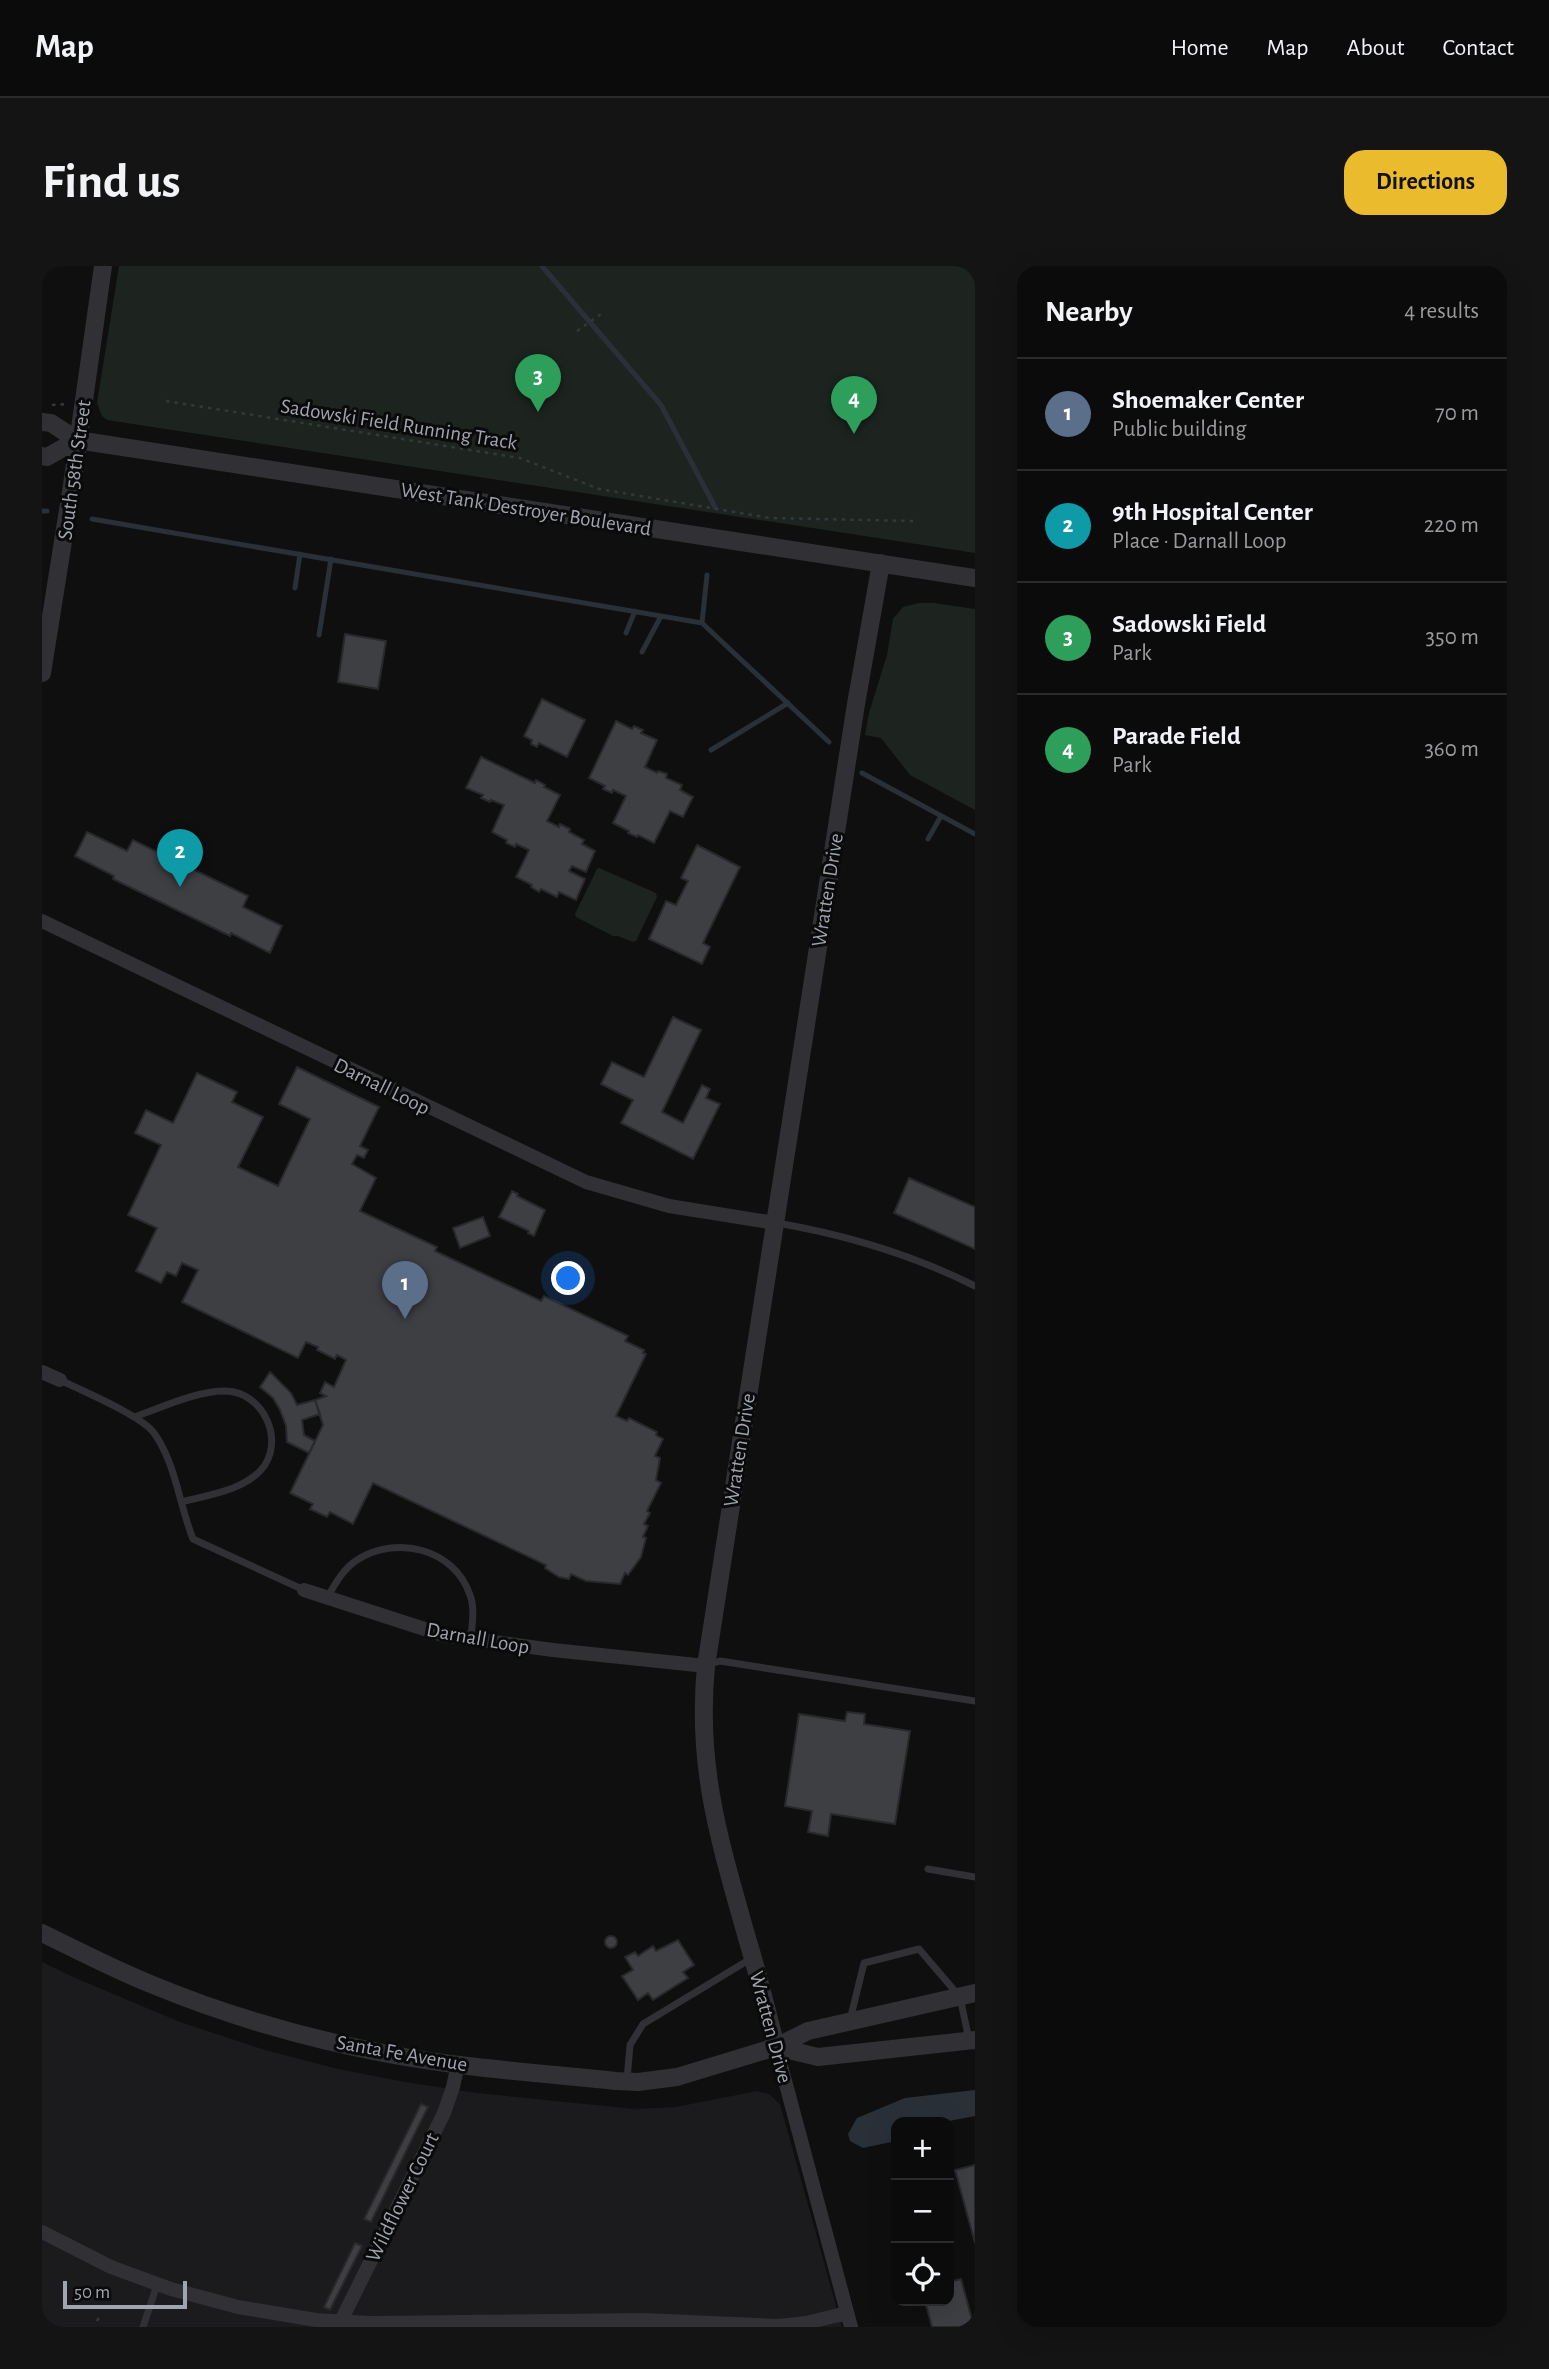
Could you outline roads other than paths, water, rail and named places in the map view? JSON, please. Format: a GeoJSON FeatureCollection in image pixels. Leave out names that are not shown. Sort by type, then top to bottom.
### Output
{"type":"FeatureCollection","features":[{"type":"Feature","properties":{"kind":"street","name":"South 58th Street"},"geometry":{"type":"LineString","coordinates":[[42,673],[103,266]]}},
{"type":"Feature","properties":{"kind":"street","name":"West Tank Destroyer Boulevard"},"geometry":{"type":"LineString","coordinates":[[42,422],[51,423],[77,440],[975,578]]}},
{"type":"Feature","properties":{"kind":"street"},"geometry":{"type":"LineString","coordinates":[[42,456],[47,457],[77,440]]}},
{"type":"Feature","properties":{"kind":"street","name":"Wratten Drive"},"geometry":{"type":"LineString","coordinates":[[849,2320],[717,1833],[708,1787],[702,1700],[856,704],[881,563]]}},
{"type":"Feature","properties":{"kind":"street","name":"Darnall Loop"},"geometry":{"type":"LineString","coordinates":[[42,921],[586,1182],[669,1206],[775,1223]]}},
{"type":"Feature","properties":{"kind":"street","name":"Darnall Loop"},"geometry":{"type":"LineString","coordinates":[[42,1371],[60,1380]]}},
{"type":"Feature","properties":{"kind":"street","name":"Darnall Loop"},"geometry":{"type":"LineString","coordinates":[[304,1590],[443,1635],[553,1650],[706,1665]]}},
{"type":"Feature","properties":{"kind":"street","name":"Santa Fe Avenue"},"geometry":{"type":"LineString","coordinates":[[42,1933],[155,1986],[220,2010],[348,2046],[458,2064],[627,2081],[677,2077],[776,2047],[808,2031],[970,1998]]}},
{"type":"Feature","properties":{"kind":"street"},"geometry":{"type":"LineString","coordinates":[[970,1998],[975,1978]]}},
{"type":"Feature","properties":{"kind":"street"},"geometry":{"type":"LineString","coordinates":[[776,2047],[818,2057],[972,2040]]}},
{"type":"Feature","properties":{"kind":"street","name":"Wildflower Court"},"geometry":{"type":"LineString","coordinates":[[340,2325],[443,2113],[458,2064]]}},
{"type":"Feature","properties":{"kind":"street"},"geometry":{"type":"LineString","coordinates":[[42,2232],[78,2252],[157,2285],[238,2307],[340,2325],[576,2319],[778,2326],[849,2320]]}},
{"type":"Feature","properties":{"kind":"lane","name":"Darnall Loop"},"geometry":{"type":"LineString","coordinates":[[775,1223],[838,1234],[897,1251],[936,1266],[975,1286]]}},
{"type":"Feature","properties":{"kind":"lane","name":"Darnall Loop"},"geometry":{"type":"LineString","coordinates":[[60,1380],[134,1417],[153,1431],[171,1468],[193,1539],[304,1590]]}},
{"type":"Feature","properties":{"kind":"lane"},"geometry":{"type":"LineString","coordinates":[[134,1417],[210,1392],[229,1391],[245,1395],[259,1406],[269,1419],[272,1437],[269,1454],[262,1469],[249,1480],[182,1502]]}},
{"type":"Feature","properties":{"kind":"lane"},"geometry":{"type":"LineString","coordinates":[[327,1598],[341,1574],[355,1561],[380,1549],[422,1549],[431,1552],[457,1573],[470,1595],[473,1619],[470,1639]]}},
{"type":"Feature","properties":{"kind":"lane","name":"Darnall Loop"},"geometry":{"type":"LineString","coordinates":[[706,1665],[720,1661],[975,1702]]}},
{"type":"Feature","properties":{"kind":"lane"},"geometry":{"type":"LineString","coordinates":[[928,1869],[975,1877]]}},
{"type":"Feature","properties":{"kind":"lane"},"geometry":{"type":"LineString","coordinates":[[850,2021],[864,1963],[919,1950],[970,1998],[972,2040]]}},
{"type":"Feature","properties":{"kind":"lane"},"geometry":{"type":"LineString","coordinates":[[627,2081],[630,2045],[643,2024],[753,1958]]}},
{"type":"Feature","properties":{"kind":"lane"},"geometry":{"type":"LineString","coordinates":[[143,2327],[157,2285]]}},
{"type":"Feature","properties":{"kind":"waterway"},"geometry":{"type":"LineString","coordinates":[[542,266],[661,405],[715,507]]}},
{"type":"Feature","properties":{"kind":"waterway"},"geometry":{"type":"LineString","coordinates":[[42,511],[47,511]]}},
{"type":"Feature","properties":{"kind":"waterway"},"geometry":{"type":"LineString","coordinates":[[92,519],[702,623],[829,742]]}},
{"type":"Feature","properties":{"kind":"waterway"},"geometry":{"type":"LineString","coordinates":[[295,588],[300,554]]}},
{"type":"Feature","properties":{"kind":"waterway"},"geometry":{"type":"LineString","coordinates":[[319,635],[331,559]]}},
{"type":"Feature","properties":{"kind":"waterway"},"geometry":{"type":"LineString","coordinates":[[702,623],[707,575]]}},
{"type":"Feature","properties":{"kind":"waterway"},"geometry":{"type":"LineString","coordinates":[[626,633],[635,611]]}},
{"type":"Feature","properties":{"kind":"waterway"},"geometry":{"type":"LineString","coordinates":[[642,652],[661,616]]}},
{"type":"Feature","properties":{"kind":"waterway"},"geometry":{"type":"LineString","coordinates":[[711,750],[788,703]]}},
{"type":"Feature","properties":{"kind":"waterway"},"geometry":{"type":"LineString","coordinates":[[862,773],[975,834]]}},
{"type":"Feature","properties":{"kind":"waterway"},"geometry":{"type":"LineString","coordinates":[[928,839],[941,816]]}},
{"type":"Feature","properties":{"kind":"place","name":"Sadowski Field"},"geometry":{"type":"Point","coordinates":[538,412]}},
{"type":"Feature","properties":{"kind":"place","name":"Parade Field"},"geometry":{"type":"Point","coordinates":[854,434]}},
{"type":"Feature","properties":{"kind":"place","name":"9th Hospital Center"},"geometry":{"type":"Point","coordinates":[180,887]}},
{"type":"Feature","properties":{"kind":"place","name":"Shoemaker Center"},"geometry":{"type":"Point","coordinates":[405,1319]}}]}
